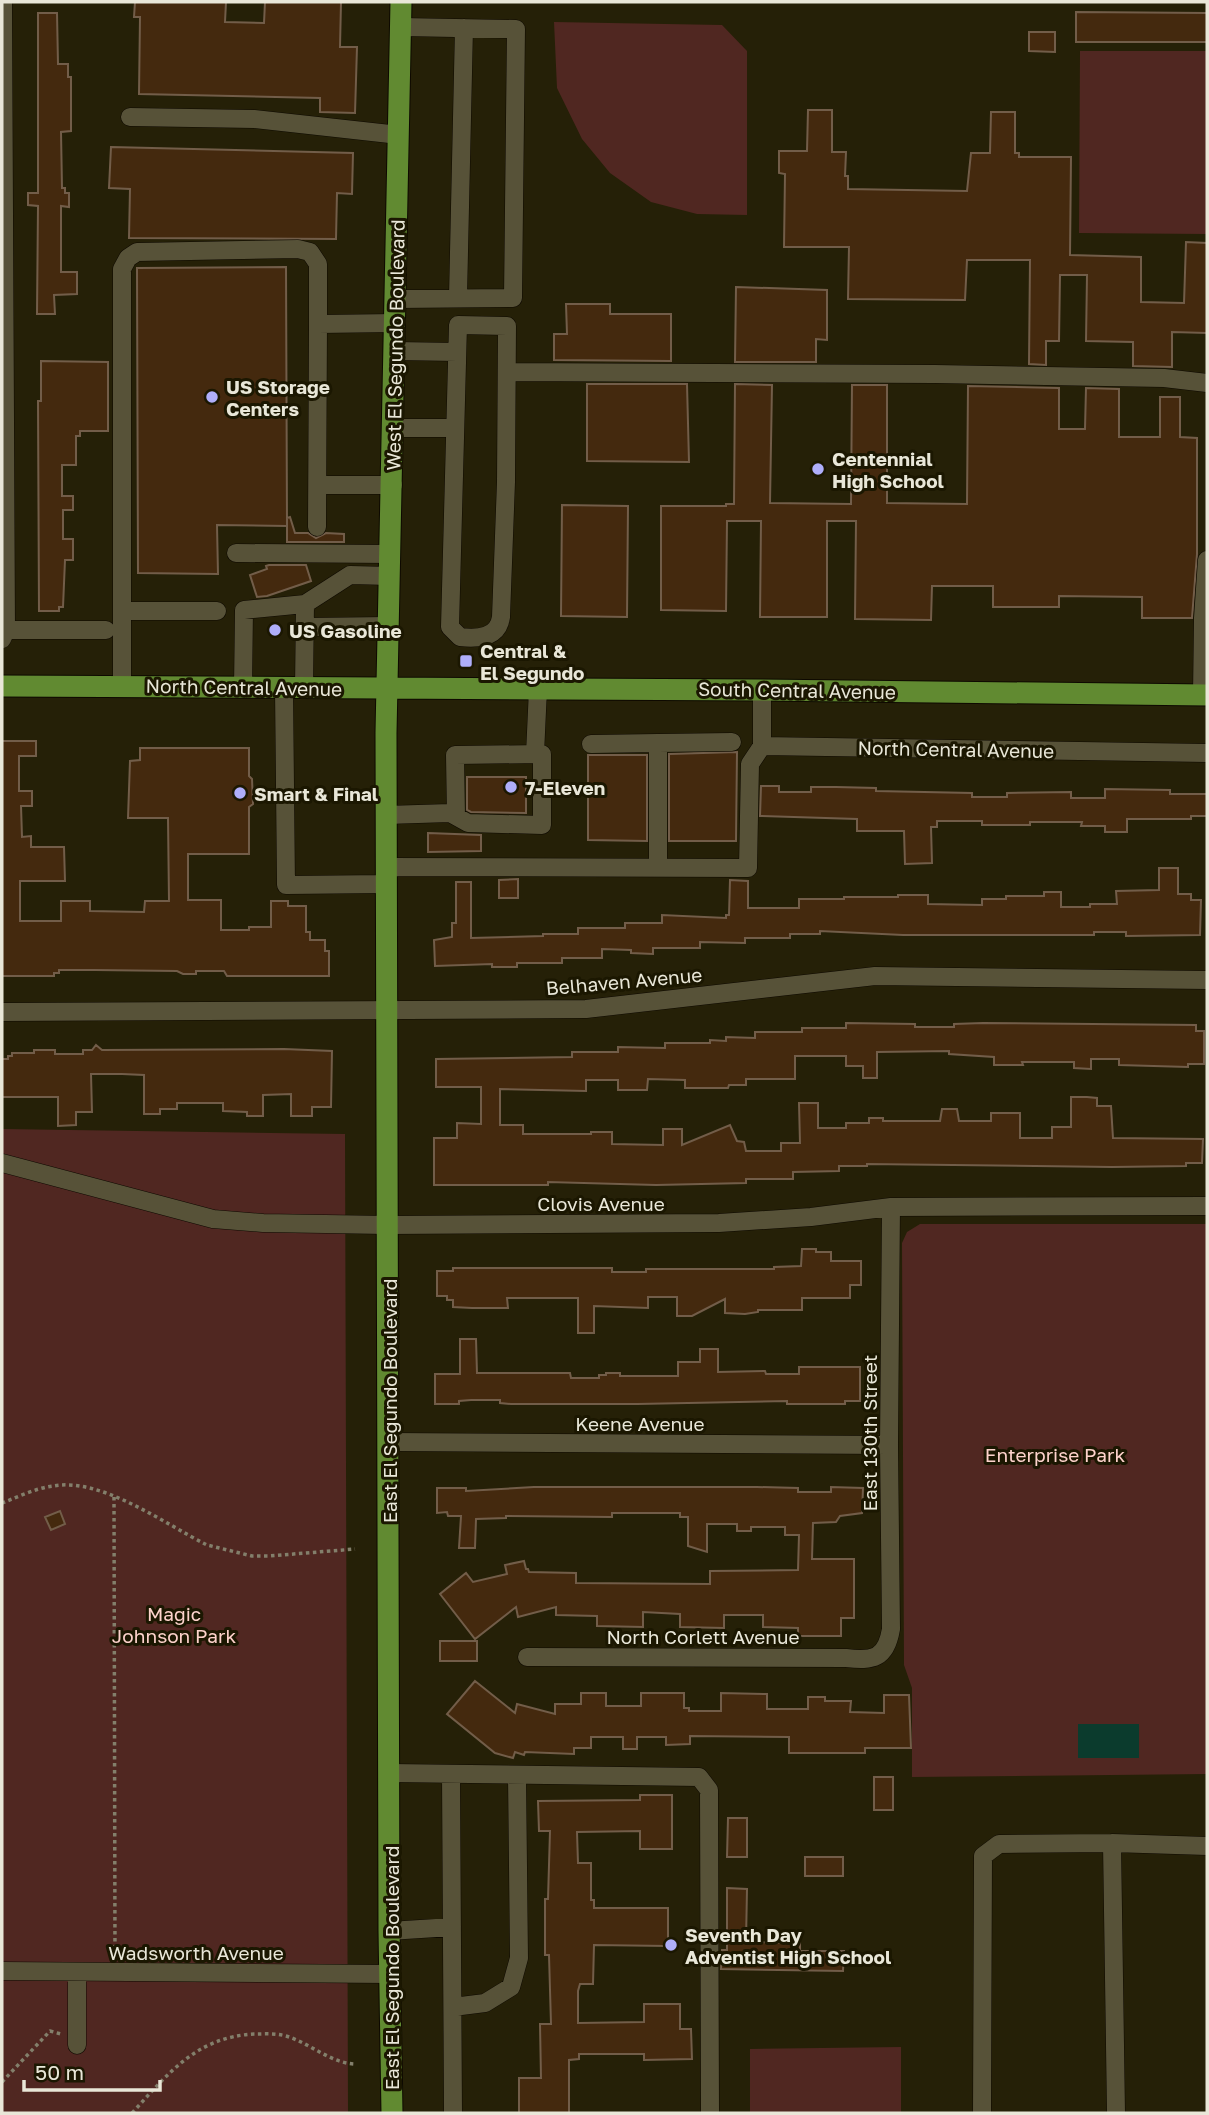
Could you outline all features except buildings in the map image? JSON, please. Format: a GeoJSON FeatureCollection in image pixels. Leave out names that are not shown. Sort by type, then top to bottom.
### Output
{"type":"FeatureCollection","features":[{"type":"Feature","properties":{"kind":"main road","name":"West El Segundo Boulevard"},"geometry":{"type":"LineString","coordinates":[[387,688],[401,2]]}},
{"type":"Feature","properties":{"kind":"main road"},"geometry":{"type":"LineString","coordinates":[[2,686],[112,686]]}},
{"type":"Feature","properties":{"kind":"main road","name":"North Central Avenue"},"geometry":{"type":"LineString","coordinates":[[112,686],[387,688]]}},
{"type":"Feature","properties":{"kind":"main road","name":"South Central Avenue"},"geometry":{"type":"LineString","coordinates":[[387,688],[1205,695]]}},
{"type":"Feature","properties":{"kind":"main road","name":"East El Segundo Boulevard"},"geometry":{"type":"LineString","coordinates":[[387,688],[389,1931],[392,2113]]}},
{"type":"Feature","properties":{"kind":"street"},"geometry":{"type":"LineString","coordinates":[[3,2],[3,633],[106,630]]}},
{"type":"Feature","properties":{"kind":"street"},"geometry":{"type":"LineString","coordinates":[[396,299],[513,298],[516,29],[401,27]]}},
{"type":"Feature","properties":{"kind":"street"},"geometry":{"type":"LineString","coordinates":[[458,297],[464,28]]}},
{"type":"Feature","properties":{"kind":"street"},"geometry":{"type":"LineString","coordinates":[[130,117],[254,119],[399,135]]}},
{"type":"Feature","properties":{"kind":"street"},"geometry":{"type":"LineString","coordinates":[[112,686],[122,611],[122,269],[128,258],[137,252],[310,251],[318,264],[317,527]]}},
{"type":"Feature","properties":{"kind":"street"},"geometry":{"type":"LineString","coordinates":[[318,324],[396,323]]}},
{"type":"Feature","properties":{"kind":"street"},"geometry":{"type":"LineString","coordinates":[[458,326],[507,326],[507,372],[500,626],[493,633],[478,638],[460,637],[450,627],[458,326]]}},
{"type":"Feature","properties":{"kind":"street"},"geometry":{"type":"LineString","coordinates":[[395,351],[457,352]]}},
{"type":"Feature","properties":{"kind":"street"},"geometry":{"type":"LineString","coordinates":[[507,372],[962,375],[1164,379],[1207,383]]}},
{"type":"Feature","properties":{"kind":"street"},"geometry":{"type":"LineString","coordinates":[[394,428],[455,428]]}},
{"type":"Feature","properties":{"kind":"street"},"geometry":{"type":"LineString","coordinates":[[318,485],[393,485]]}},
{"type":"Feature","properties":{"kind":"street"},"geometry":{"type":"LineString","coordinates":[[236,554],[391,554]]}},
{"type":"Feature","properties":{"kind":"street"},"geometry":{"type":"LineString","coordinates":[[1205,695],[1203,618],[1207,560]]}},
{"type":"Feature","properties":{"kind":"street"},"geometry":{"type":"LineString","coordinates":[[243,688],[244,610],[305,604],[350,575],[390,576]]}},
{"type":"Feature","properties":{"kind":"street"},"geometry":{"type":"LineString","coordinates":[[305,604],[305,627],[294,688],[286,885],[387,875],[658,867],[748,868],[750,764],[762,746],[762,690]]}},
{"type":"Feature","properties":{"kind":"street"},"geometry":{"type":"LineString","coordinates":[[122,611],[217,611]]}},
{"type":"Feature","properties":{"kind":"street"},"geometry":{"type":"LineString","coordinates":[[305,627],[388,626]]}},
{"type":"Feature","properties":{"kind":"street"},"geometry":{"type":"LineString","coordinates":[[536,754],[538,689]]}},
{"type":"Feature","properties":{"kind":"street"},"geometry":{"type":"LineString","coordinates":[[591,744],[732,742]]}},
{"type":"Feature","properties":{"kind":"street"},"geometry":{"type":"LineString","coordinates":[[658,743],[658,867]]}},
{"type":"Feature","properties":{"kind":"street","name":"North Central Avenue"},"geometry":{"type":"LineString","coordinates":[[762,746],[1207,753]]}},
{"type":"Feature","properties":{"kind":"street"},"geometry":{"type":"LineString","coordinates":[[387,815],[450,813],[468,823],[541,825],[542,754],[455,755],[456,816]]}},
{"type":"Feature","properties":{"kind":"street","name":"Belhaven Avenue"},"geometry":{"type":"LineString","coordinates":[[2,1012],[586,1009],[875,976],[1207,981]]}},
{"type":"Feature","properties":{"kind":"street","name":"Clovis Avenue"},"geometry":{"type":"LineString","coordinates":[[2,1164],[213,1219],[263,1223],[387,1225],[762,1221],[891,1207],[1207,1206]]}},
{"type":"Feature","properties":{"kind":"street","name":"East 130th Street"},"geometry":{"type":"LineString","coordinates":[[878,1656],[885,1651],[891,1629],[891,1207]]}},
{"type":"Feature","properties":{"kind":"street","name":"Keene Avenue"},"geometry":{"type":"LineString","coordinates":[[390,1442],[889,1445]]}},
{"type":"Feature","properties":{"kind":"street","name":"North Corlett Avenue"},"geometry":{"type":"LineString","coordinates":[[527,1657],[832,1657],[863,1660],[878,1656]]}},
{"type":"Feature","properties":{"kind":"street"},"geometry":{"type":"LineString","coordinates":[[390,1773],[699,1777],[709,1790],[710,2113]]}},
{"type":"Feature","properties":{"kind":"street"},"geometry":{"type":"LineString","coordinates":[[451,1774],[453,2113]]}},
{"type":"Feature","properties":{"kind":"street"},"geometry":{"type":"LineString","coordinates":[[453,2007],[485,2003],[511,1987],[519,1958],[517,1775]]}},
{"type":"Feature","properties":{"kind":"street"},"geometry":{"type":"LineString","coordinates":[[1112,1843],[1116,2113]]}},
{"type":"Feature","properties":{"kind":"street"},"geometry":{"type":"LineString","coordinates":[[982,2113],[983,1856],[999,1844],[1207,1846]]}},
{"type":"Feature","properties":{"kind":"street"},"geometry":{"type":"LineString","coordinates":[[389,1931],[452,1927]]}},
{"type":"Feature","properties":{"kind":"street","name":"Wadsworth Avenue"},"geometry":{"type":"LineString","coordinates":[[2,1971],[390,1974]]}},
{"type":"Feature","properties":{"kind":"street"},"geometry":{"type":"LineString","coordinates":[[77,1972],[77,2041]]}},
{"type":"Feature","properties":{"kind":"path"},"geometry":{"type":"LineString","coordinates":[[2,1503],[53,1486],[90,1488],[114,1497],[223,1551],[269,1556],[355,1549]]}},
{"type":"Feature","properties":{"kind":"path"},"geometry":{"type":"LineString","coordinates":[[114,1497],[115,1972]]}},
{"type":"Feature","properties":{"kind":"path"},"geometry":{"type":"LineString","coordinates":[[2,2082],[50,2031],[77,2041]]}},
{"type":"Feature","properties":{"kind":"path"},"geometry":{"type":"LineString","coordinates":[[132,2113],[177,2065],[194,2052],[238,2035],[284,2036],[343,2063],[355,2064]]}},
{"type":"Feature","properties":{"kind":"green space"},"geometry":{"type":"Polygon","coordinates":[[[554,22],[722,25],[747,51],[747,215],[697,214],[651,202],[610,173],[582,139],[557,88],[554,22]]]}},
{"type":"Feature","properties":{"kind":"green space"},"geometry":{"type":"Polygon","coordinates":[[[1080,51],[1207,51],[1207,234],[1079,233],[1080,51]]]}},
{"type":"Feature","properties":{"kind":"green space","name":"Magic Johnson Park"},"geometry":{"type":"Polygon","coordinates":[[[2,1129],[345,1134],[348,2113],[2,2113],[2,1129]]]}},
{"type":"Feature","properties":{"kind":"green space","name":"Enterprise Park"},"geometry":{"type":"Polygon","coordinates":[[[920,1224],[1207,1224],[1207,1774],[912,1777],[912,1688],[904,1665],[902,1243],[907,1232],[920,1224]]]}},
{"type":"Feature","properties":{"kind":"green space"},"geometry":{"type":"Polygon","coordinates":[[[901,2047],[901,2113],[750,2113],[750,2049],[901,2047]]]}},
{"type":"Feature","properties":{"kind":"shaded area"},"geometry":{"type":"Polygon","coordinates":[[[1078,1724],[1139,1724],[1139,1758],[1078,1758],[1078,1724]]]}},
{"type":"Feature","properties":{"kind":"place","name":"US Storage Centers"},"geometry":{"type":"Point","coordinates":[212,397]}},
{"type":"Feature","properties":{"kind":"place","name":"Centennial High School"},"geometry":{"type":"Point","coordinates":[818,469]}},
{"type":"Feature","properties":{"kind":"place","name":"US Gasoline"},"geometry":{"type":"Point","coordinates":[275,630]}},
{"type":"Feature","properties":{"kind":"place","name":"Central & El Segundo"},"geometry":{"type":"Point","coordinates":[466,661]}},
{"type":"Feature","properties":{"kind":"place","name":"7-Eleven"},"geometry":{"type":"Point","coordinates":[511,787]}},
{"type":"Feature","properties":{"kind":"place","name":"Smart & Final"},"geometry":{"type":"Point","coordinates":[240,793]}},
{"type":"Feature","properties":{"kind":"place","name":"Seventh Day Adventist High School"},"geometry":{"type":"Point","coordinates":[671,1945]}}]}
